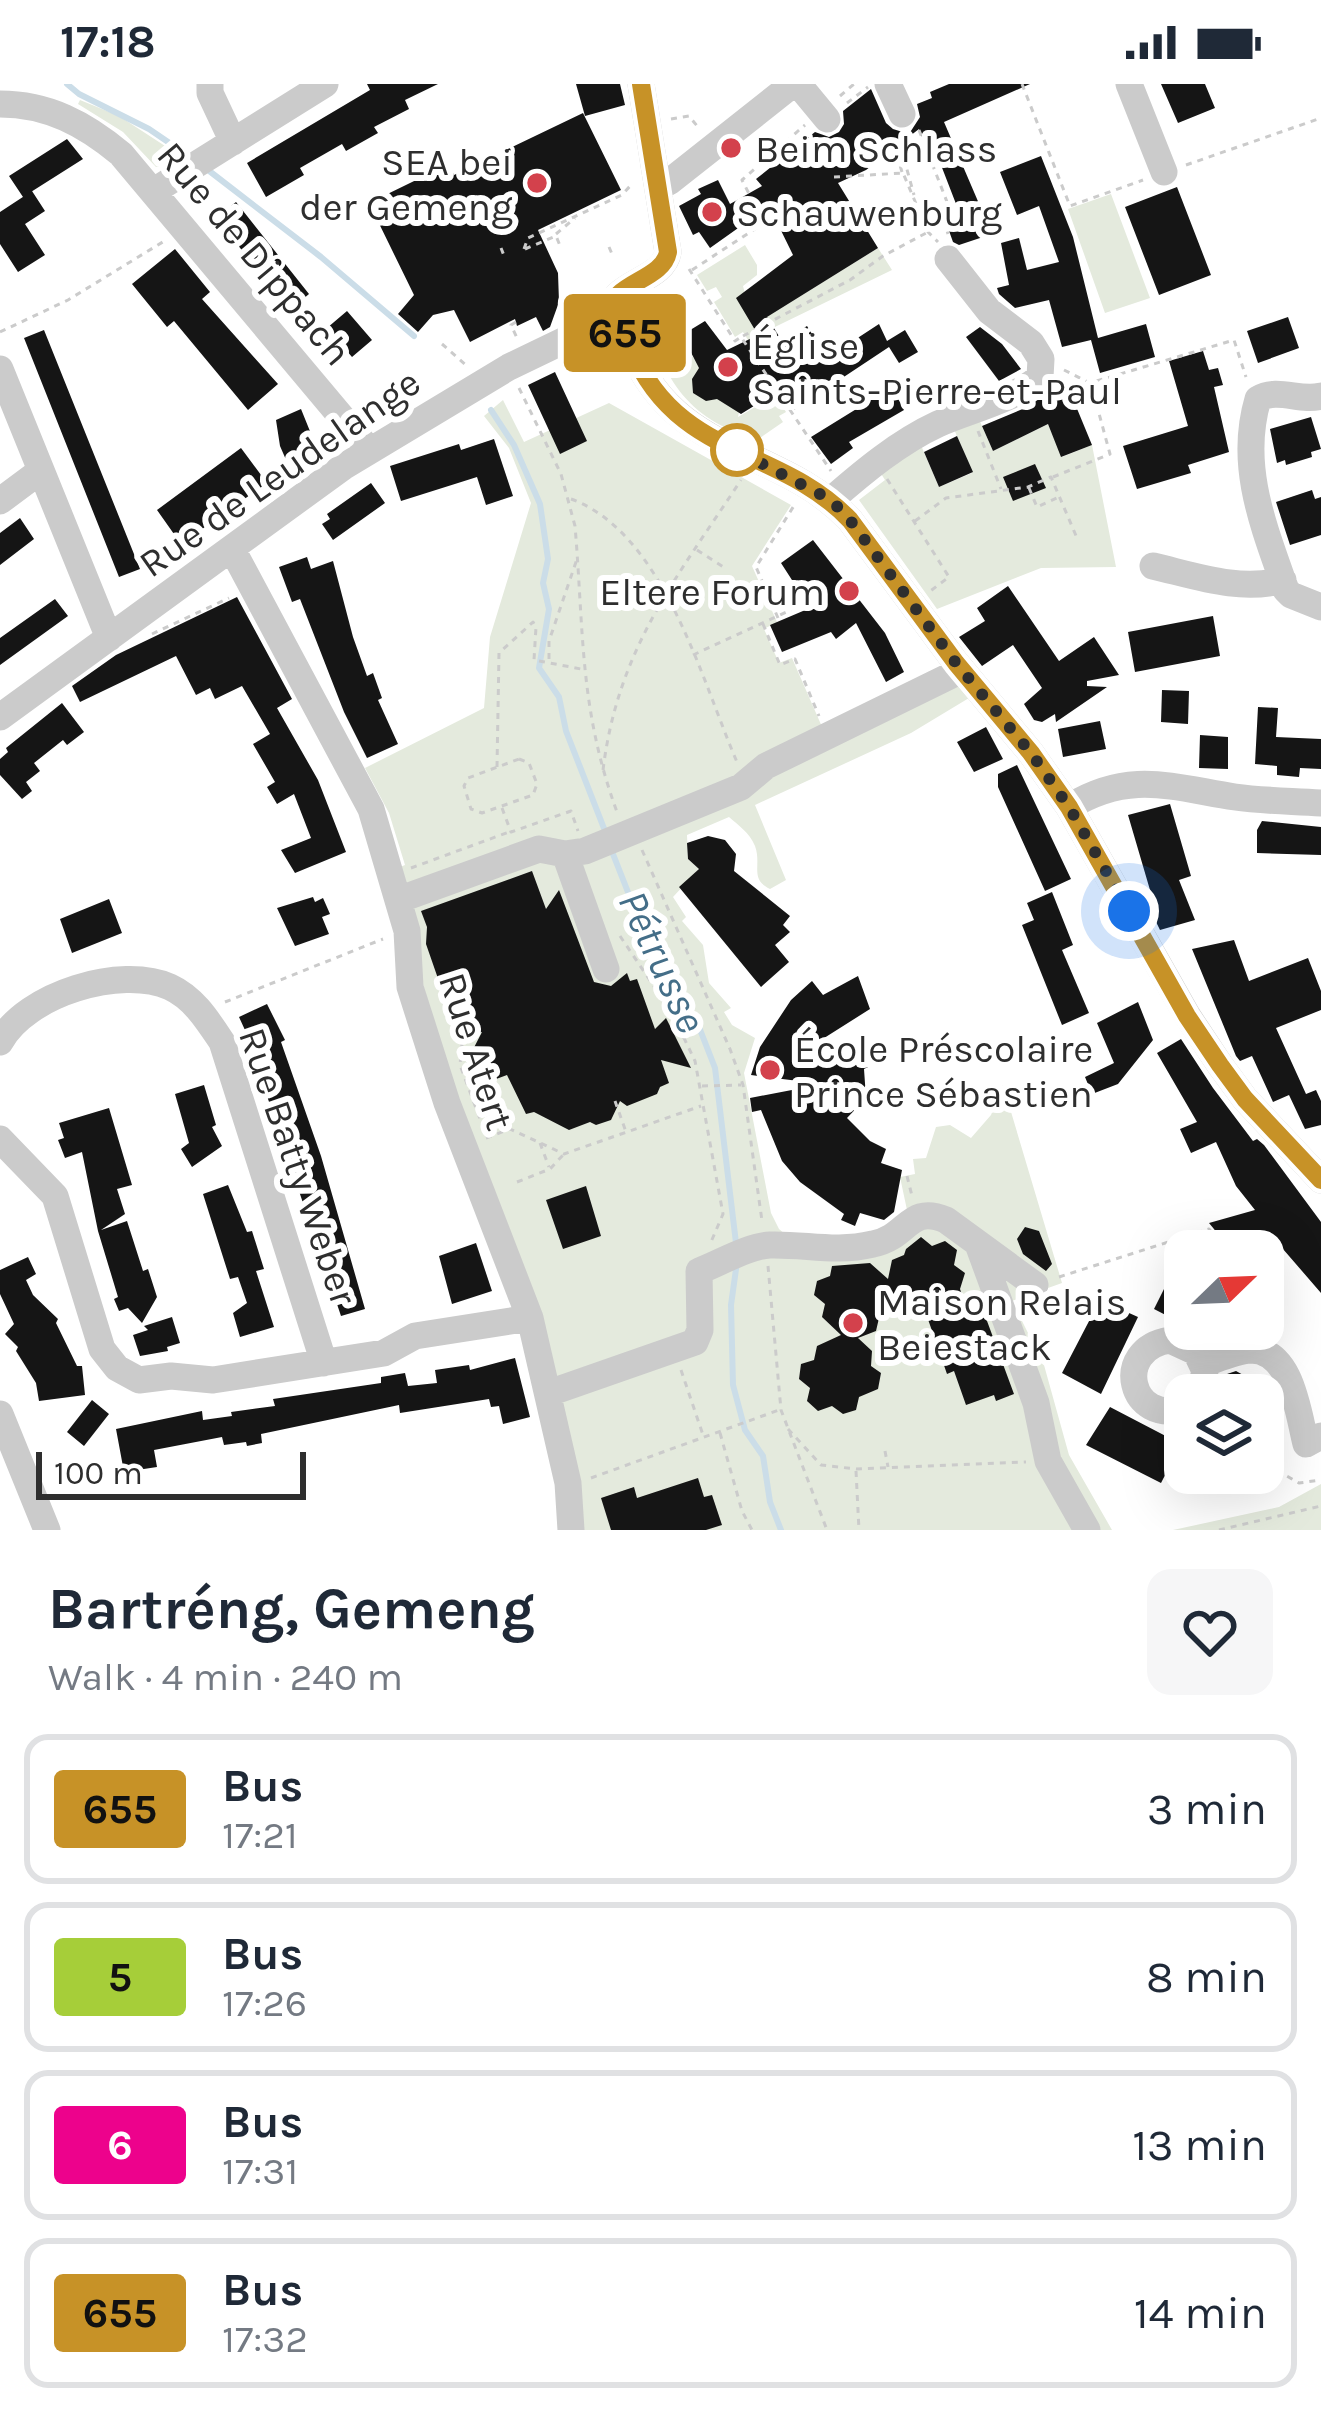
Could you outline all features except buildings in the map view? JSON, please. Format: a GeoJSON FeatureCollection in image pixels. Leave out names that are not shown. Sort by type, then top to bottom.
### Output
{"type":"FeatureCollection","features":[{"type":"Feature","properties":{"kind":"street"},"geometry":{"type":"LineString","coordinates":[[210,84],[224,148]]}},
{"type":"Feature","properties":{"kind":"street"},"geometry":{"type":"LineString","coordinates":[[166,183],[325,84]]}},
{"type":"Feature","properties":{"kind":"street"},"geometry":{"type":"LineString","coordinates":[[641,84],[678,266],[618,295],[617,315],[640,371],[667,408],[754,460],[827,492],[1069,807],[1187,1016],[1245,1099],[1315,1163]]}},
{"type":"Feature","properties":{"kind":"street"},"geometry":{"type":"LineString","coordinates":[[670,182],[795,84],[827,115]]}},
{"type":"Feature","properties":{"kind":"street"},"geometry":{"type":"LineString","coordinates":[[1129,84],[1164,172]]}},
{"type":"Feature","properties":{"kind":"street","name":"Rue de Dippach"},"geometry":{"type":"LineString","coordinates":[[17,97],[98,134],[166,183],[182,229],[370,451]]}},
{"type":"Feature","properties":{"kind":"street"},"geometry":{"type":"LineString","coordinates":[[827,492],[935,426],[1025,390],[1040,377],[1041,359],[1031,343],[989,311],[948,259]]}},
{"type":"Feature","properties":{"kind":"street","name":"Rue de Leudelange"},"geometry":{"type":"LineString","coordinates":[[0,717],[370,451],[505,364],[617,315]]}},
{"type":"Feature","properties":{"kind":"street"},"geometry":{"type":"LineString","coordinates":[[0,369],[109,638]]}},
{"type":"Feature","properties":{"kind":"street"},"geometry":{"type":"LineString","coordinates":[[1321,395],[1311,399],[1265,394],[1258,399],[1252,418],[1250,482],[1292,596],[1321,607]]}},
{"type":"Feature","properties":{"kind":"street"},"geometry":{"type":"LineString","coordinates":[[0,501],[39,472]]}},
{"type":"Feature","properties":{"kind":"street","name":"Rue Atert"},"geometry":{"type":"LineString","coordinates":[[232,549],[371,809],[407,931],[410,987],[447,1103],[530,1318],[568,1483],[571,1530]]}},
{"type":"Feature","properties":{"kind":"street"},"geometry":{"type":"LineString","coordinates":[[1153,566],[1229,584],[1261,586],[1283,580]]}},
{"type":"Feature","properties":{"kind":"street"},"geometry":{"type":"LineString","coordinates":[[395,888],[538,849],[580,851],[628,835],[741,787],[766,766],[962,670]]}},
{"type":"Feature","properties":{"kind":"street"},"geometry":{"type":"LineString","coordinates":[[1069,807],[1112,787],[1154,782],[1236,797],[1321,803]]}},
{"type":"Feature","properties":{"kind":"street"},"geometry":{"type":"LineString","coordinates":[[580,851],[606,969]]}},
{"type":"Feature","properties":{"kind":"street","name":"Rue Batty Weber"},"geometry":{"type":"LineString","coordinates":[[0,1042],[29,1013],[105,979],[142,978],[174,988],[202,1011],[222,1042],[324,1363]]}},
{"type":"Feature","properties":{"kind":"street","name":"Rue Batty Weber"},"geometry":{"type":"LineString","coordinates":[[0,1139],[55,1196],[102,1349],[117,1368],[139,1379],[171,1376],[213,1381],[384,1353],[415,1336],[530,1318]]}},
{"type":"Feature","properties":{"kind":"street"},"geometry":{"type":"LineString","coordinates":[[549,1393],[695,1342],[709,1267],[766,1245],[822,1251],[880,1243],[895,1237],[916,1215],[929,1213],[946,1220],[1035,1286]]}},
{"type":"Feature","properties":{"kind":"street"},"geometry":{"type":"LineString","coordinates":[[978,1244],[1036,1403],[1048,1461],[1088,1530]]}},
{"type":"Feature","properties":{"kind":"street"},"geometry":{"type":"LineString","coordinates":[[1164,1411],[1141,1399],[1133,1381],[1134,1366],[1148,1347],[1170,1340],[1184,1343],[1203,1364],[1203,1374]]}},
{"type":"Feature","properties":{"kind":"street"},"geometry":{"type":"LineString","coordinates":[[1203,1364],[1257,1350],[1271,1355],[1282,1365],[1306,1444],[1321,1436]]}},
{"type":"Feature","properties":{"kind":"street"},"geometry":{"type":"LineString","coordinates":[[0,1414],[47,1530]]}},
{"type":"Feature","properties":{"kind":"path"},"geometry":{"type":"LineString","coordinates":[[858,84],[863,90],[742,180],[764,223],[678,266],[735,341],[928,232]]}},
{"type":"Feature","properties":{"kind":"path"},"geometry":{"type":"LineString","coordinates":[[899,94],[913,116],[949,206],[945,224],[952,244],[948,259]]}},
{"type":"Feature","properties":{"kind":"path"},"geometry":{"type":"LineString","coordinates":[[671,119],[689,116],[714,147]]}},
{"type":"Feature","properties":{"kind":"path"},"geometry":{"type":"LineString","coordinates":[[1314,121],[1321,118]]}},
{"type":"Feature","properties":{"kind":"path"},"geometry":{"type":"LineString","coordinates":[[914,196],[900,144],[894,146],[928,232],[948,259]]}},
{"type":"Feature","properties":{"kind":"path"},"geometry":{"type":"LineString","coordinates":[[751,159],[756,168]]}},
{"type":"Feature","properties":{"kind":"path"},"geometry":{"type":"LineString","coordinates":[[834,176],[903,173]]}},
{"type":"Feature","properties":{"kind":"path"},"geometry":{"type":"LineString","coordinates":[[556,236],[524,249],[528,238],[622,195],[625,188]]}},
{"type":"Feature","properties":{"kind":"path"},"geometry":{"type":"LineString","coordinates":[[561,248],[556,230],[576,218]]}},
{"type":"Feature","properties":{"kind":"path"},"geometry":{"type":"LineString","coordinates":[[0,332],[68,301],[182,229]]}},
{"type":"Feature","properties":{"kind":"path"},"geometry":{"type":"LineString","coordinates":[[609,247],[612,254]]}},
{"type":"Feature","properties":{"kind":"path"},"geometry":{"type":"LineString","coordinates":[[501,248],[505,258]]}},
{"type":"Feature","properties":{"kind":"path"},"geometry":{"type":"LineString","coordinates":[[516,322],[511,325],[505,364],[569,498],[578,558],[582,669],[602,772],[730,1049],[742,1085],[699,1086]]}},
{"type":"Feature","properties":{"kind":"path"},"geometry":{"type":"LineString","coordinates":[[742,337],[776,388],[827,492],[756,566],[778,618]]}},
{"type":"Feature","properties":{"kind":"path"},"geometry":{"type":"LineString","coordinates":[[1041,359],[1090,383],[1234,340],[1248,384],[1258,399]]}},
{"type":"Feature","properties":{"kind":"path"},"geometry":{"type":"LineString","coordinates":[[442,344],[505,364]]}},
{"type":"Feature","properties":{"kind":"path"},"geometry":{"type":"LineString","coordinates":[[915,521],[945,495],[1028,487],[1110,454],[1090,383]]}},
{"type":"Feature","properties":{"kind":"path"},"geometry":{"type":"LineString","coordinates":[[970,412],[1002,490]]}},
{"type":"Feature","properties":{"kind":"path"},"geometry":{"type":"LineString","coordinates":[[602,772],[612,710],[638,639],[754,460]]}},
{"type":"Feature","properties":{"kind":"path"},"geometry":{"type":"LineString","coordinates":[[877,463],[949,577],[913,605]]}},
{"type":"Feature","properties":{"kind":"path"},"geometry":{"type":"LineString","coordinates":[[1051,477],[1077,538]]}},
{"type":"Feature","properties":{"kind":"path"},"geometry":{"type":"LineString","coordinates":[[1028,487],[1036,507],[1060,497]]}},
{"type":"Feature","properties":{"kind":"path"},"geometry":{"type":"LineString","coordinates":[[569,498],[622,532],[652,570],[740,769]]}},
{"type":"Feature","properties":{"kind":"path"},"geometry":{"type":"LineString","coordinates":[[696,549],[725,568]]}},
{"type":"Feature","properties":{"kind":"path"},"geometry":{"type":"LineString","coordinates":[[549,663],[549,641],[578,558]]}},
{"type":"Feature","properties":{"kind":"path"},"geometry":{"type":"LineString","coordinates":[[146,634],[159,634],[253,586]]}},
{"type":"Feature","properties":{"kind":"path"},"geometry":{"type":"LineString","coordinates":[[692,655],[806,602]]}},
{"type":"Feature","properties":{"kind":"path"},"geometry":{"type":"LineString","coordinates":[[497,767],[499,653],[533,622],[534,660],[582,669]]}},
{"type":"Feature","properties":{"kind":"path"},"geometry":{"type":"LineString","coordinates":[[763,625],[780,665],[795,659],[825,729]]}},
{"type":"Feature","properties":{"kind":"path"},"geometry":{"type":"LineString","coordinates":[[519,759],[529,764],[537,784],[533,794],[502,806],[482,813],[471,808],[464,786],[468,778],[519,759]]}},
{"type":"Feature","properties":{"kind":"path"},"geometry":{"type":"LineString","coordinates":[[502,806],[511,832]]}},
{"type":"Feature","properties":{"kind":"path"},"geometry":{"type":"LineString","coordinates":[[395,888],[511,832],[571,811],[580,851]]}},
{"type":"Feature","properties":{"kind":"path"},"geometry":{"type":"LineString","coordinates":[[202,1011],[407,931]]}},
{"type":"Feature","properties":{"kind":"path"},"geometry":{"type":"LineString","coordinates":[[620,938],[672,1013],[695,1061],[723,1214],[709,1267]]}},
{"type":"Feature","properties":{"kind":"path"},"geometry":{"type":"LineString","coordinates":[[461,1044],[460,1065],[484,1138],[510,1129],[565,1154]]}},
{"type":"Feature","properties":{"kind":"path"},"geometry":{"type":"LineString","coordinates":[[492,1081],[510,1129]]}},
{"type":"Feature","properties":{"kind":"path"},"geometry":{"type":"LineString","coordinates":[[615,1101],[626,1132]]}},
{"type":"Feature","properties":{"kind":"path"},"geometry":{"type":"LineString","coordinates":[[517,1182],[550,1169],[565,1154],[702,1105]]}},
{"type":"Feature","properties":{"kind":"path"},"geometry":{"type":"LineString","coordinates":[[540,1143],[550,1169]]}},
{"type":"Feature","properties":{"kind":"path"},"geometry":{"type":"LineString","coordinates":[[1035,1286],[1164,1243]]}},
{"type":"Feature","properties":{"kind":"path"},"geometry":{"type":"LineString","coordinates":[[675,1350],[704,1436]]}},
{"type":"Feature","properties":{"kind":"path"},"geometry":{"type":"LineString","coordinates":[[1282,1365],[1283,1350]]}},
{"type":"Feature","properties":{"kind":"path"},"geometry":{"type":"LineString","coordinates":[[588,1479],[781,1409]]}},
{"type":"Feature","properties":{"kind":"path"},"geometry":{"type":"LineString","coordinates":[[827,1530],[787,1428],[821,1465],[856,1469],[1048,1461]]}},
{"type":"Feature","properties":{"kind":"path"},"geometry":{"type":"LineString","coordinates":[[720,1431],[752,1530]]}},
{"type":"Feature","properties":{"kind":"path"},"geometry":{"type":"LineString","coordinates":[[885,1451],[888,1468]]}},
{"type":"Feature","properties":{"kind":"path"},"geometry":{"type":"LineString","coordinates":[[856,1469],[859,1530]]}},
{"type":"Feature","properties":{"kind":"path"},"geometry":{"type":"LineString","coordinates":[[1220,1530],[1321,1506]]}},
{"type":"Feature","properties":{"kind":"path"},"geometry":{"type":"LineString","coordinates":[[1258,1522],[1259,1530]]}},
{"type":"Feature","properties":{"kind":"shaded area"},"geometry":{"type":"Polygon","coordinates":[[[80,100],[119,116],[182,157],[167,167],[156,167],[123,132],[78,104],[80,100]]]}},
{"type":"Feature","properties":{"kind":"shaded area"},"geometry":{"type":"Polygon","coordinates":[[[1111,194],[1150,298],[1105,313],[1068,209],[1111,194]]]}},
{"type":"Feature","properties":{"kind":"shaded area"},"geometry":{"type":"Polygon","coordinates":[[[745,245],[757,265],[757,275],[743,286],[753,325],[878,248],[892,270],[748,340],[743,332],[735,337],[714,302],[722,297],[716,287],[707,291],[697,275],[745,245]]]}},
{"type":"Feature","properties":{"kind":"shaded area"},"geometry":{"type":"Polygon","coordinates":[[[658,298],[692,356],[739,412],[738,417],[755,407],[754,401],[774,393],[786,412],[779,416],[783,422],[757,440],[711,420],[694,407],[668,374],[651,331],[645,306],[658,298]]]}},
{"type":"Feature","properties":{"kind":"shaded area"},"geometry":{"type":"Polygon","coordinates":[[[503,400],[524,442],[609,403],[791,505],[752,566],[777,622],[764,629],[779,663],[792,658],[826,736],[950,676],[969,698],[911,733],[755,805],[786,880],[770,889],[760,881],[753,841],[729,817],[687,835],[688,859],[699,869],[673,897],[686,917],[682,921],[703,945],[709,983],[731,1008],[724,1012],[732,1025],[755,1038],[744,1073],[771,1213],[793,1241],[877,1237],[907,1210],[900,1177],[915,1174],[913,1159],[926,1158],[936,1127],[950,1125],[971,1138],[991,1115],[1003,1085],[1062,1283],[1012,1301],[1044,1365],[1069,1455],[1112,1530],[571,1530],[568,1483],[390,871],[405,865],[389,813],[365,768],[484,708],[490,637],[531,503],[509,448],[484,416],[503,400]]]}},
{"type":"Feature","properties":{"kind":"shaded area"},"geometry":{"type":"Polygon","coordinates":[[[978,417],[993,451],[1048,424],[1062,457],[1092,445],[1116,567],[1041,568],[937,609],[859,500],[885,480],[880,472],[920,443],[939,487],[972,473],[954,429],[978,417]]]}},
{"type":"Feature","properties":{"kind":"shaded area"},"geometry":{"type":"Polygon","coordinates":[[[1321,1484],[1321,1530],[1173,1530],[1279,1507],[1321,1484]]]}},
{"type":"Feature","properties":{"kind":"waterway","name":"Pétrusse"},"geometry":{"type":"LineString","coordinates":[[67,84],[193,159]]}},
{"type":"Feature","properties":{"kind":"waterway","name":"Pétrusse"},"geometry":{"type":"LineString","coordinates":[[208,170],[414,336]]}},
{"type":"Feature","properties":{"kind":"waterway","name":"Pétrusse"},"geometry":{"type":"LineString","coordinates":[[491,410],[514,445],[540,504],[548,559],[543,583],[549,609],[539,668],[559,697],[566,731],[605,831]]}},
{"type":"Feature","properties":{"kind":"waterway","name":"Pétrusse"},"geometry":{"type":"LineString","coordinates":[[611,849],[637,915],[699,1027],[715,1068],[736,1243]]}},
{"type":"Feature","properties":{"kind":"waterway","name":"Pétrusse"},"geometry":{"type":"LineString","coordinates":[[737,1262],[731,1305],[733,1385],[745,1430],[763,1456],[770,1502],[781,1530]]}},
{"type":"Feature","properties":{"kind":"bus line","name":"655"},"geometry":{"type":"LineString","coordinates":[[641,84],[668,252],[658,270],[618,295],[617,315],[652,391],[688,424],[831,500],[850,520],[1069,807],[1187,1016],[1220,1065],[1245,1099],[1321,1180]]}},
{"type":"Feature","properties":{"kind":"place","name":"Beim Schlass"},"geometry":{"type":"Point","coordinates":[731,148]}},
{"type":"Feature","properties":{"kind":"place","name":"SEA bei der Gemeng"},"geometry":{"type":"Point","coordinates":[537,183]}},
{"type":"Feature","properties":{"kind":"place","name":"Schauwenburg"},"geometry":{"type":"Point","coordinates":[712,212]}},
{"type":"Feature","properties":{"kind":"place","name":"Église Saints-Pierre-et-Paul"},"geometry":{"type":"Point","coordinates":[728,367]}},
{"type":"Feature","properties":{"kind":"place","name":"Eltere Forum"},"geometry":{"type":"Point","coordinates":[849,591]}},
{"type":"Feature","properties":{"kind":"place","name":"École Préscolaire Prince Sébastien"},"geometry":{"type":"Point","coordinates":[770,1070]}},
{"type":"Feature","properties":{"kind":"place","name":"Maison Relais Beiestack"},"geometry":{"type":"Point","coordinates":[853,1323]}},
{"type":"Feature","properties":{"kind":"route"},"geometry":{"type":"LineString","coordinates":[[737,450],[721,442],[831,500],[850,520],[956,663],[1031,753],[1069,807],[1129,911]]}}]}
